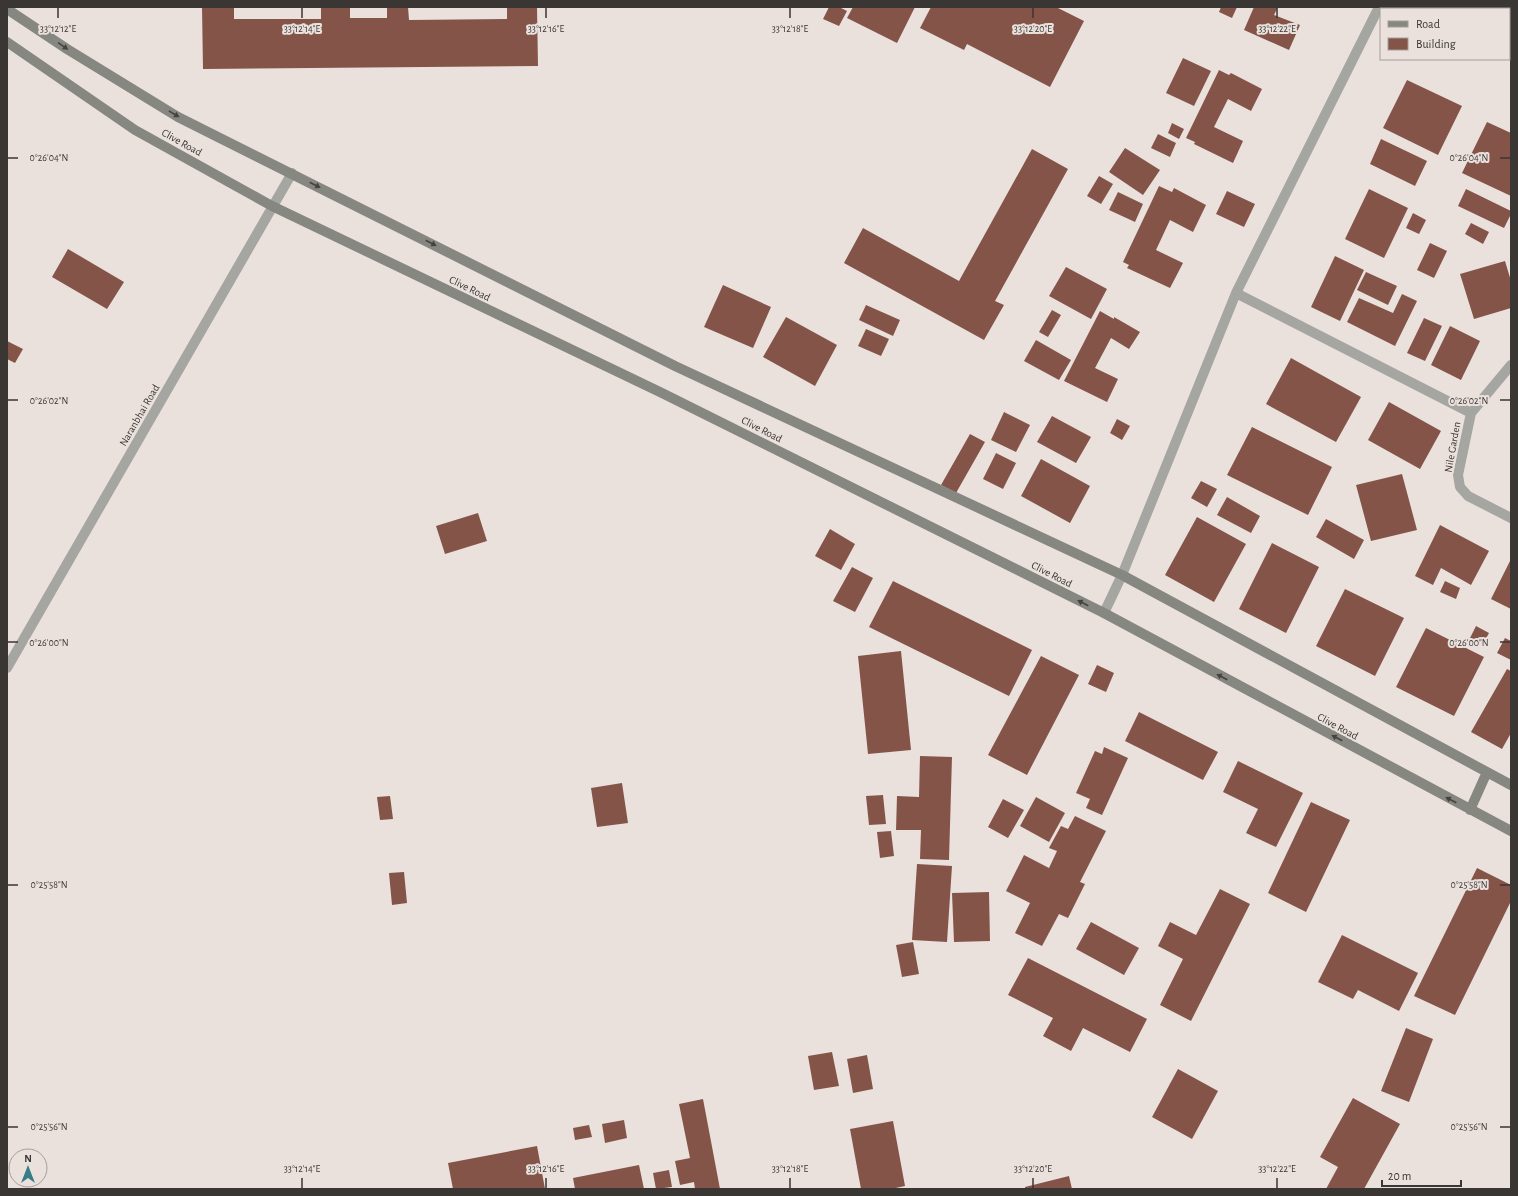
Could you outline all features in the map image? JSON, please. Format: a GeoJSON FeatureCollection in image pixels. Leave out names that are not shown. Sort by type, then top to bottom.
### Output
{"type":"FeatureCollection","features":[{"type":"Feature","properties":{"kind":"street"},"geometry":{"type":"LineString","coordinates":[[1104,613],[1122,575],[1236,293],[1379,7]]}},
{"type":"Feature","properties":{"kind":"street","name":"Clive Road"},"geometry":{"type":"LineString","coordinates":[[7,9],[67,49],[178,117],[675,366],[1122,575],[1511,784]]}},
{"type":"Feature","properties":{"kind":"street","name":"Clive Road"},"geometry":{"type":"LineString","coordinates":[[7,42],[135,130],[272,206],[669,396],[1104,613],[1511,831]]}},
{"type":"Feature","properties":{"kind":"street","name":"Naranbhai Road"},"geometry":{"type":"LineString","coordinates":[[7,668],[292,173]]}},
{"type":"Feature","properties":{"kind":"street"},"geometry":{"type":"LineString","coordinates":[[1236,293],[1471,413]]}},
{"type":"Feature","properties":{"kind":"street","name":"Nile Garden"},"geometry":{"type":"LineString","coordinates":[[1511,365],[1471,413],[1458,475],[1460,487],[1468,496],[1511,518]]}},
{"type":"Feature","properties":{"kind":"street"},"geometry":{"type":"LineString","coordinates":[[1470,810],[1487,772]]}},
{"type":"Feature","properties":{"kind":"building"},"geometry":{"type":"Polygon","coordinates":[[[202,7],[234,7],[234,19],[321,19],[321,7],[350,7],[350,18],[387,18],[387,7],[408,7],[409,20],[507,19],[507,7],[537,7],[538,66],[203,69],[202,7]]]}},
{"type":"Feature","properties":{"kind":"building"},"geometry":{"type":"Polygon","coordinates":[[[829,7],[839,7],[847,11],[839,26],[823,19],[829,7]]]}},
{"type":"Feature","properties":{"kind":"building"},"geometry":{"type":"Polygon","coordinates":[[[853,7],[915,7],[897,43],[847,18],[853,7]]]}},
{"type":"Feature","properties":{"kind":"building"},"geometry":{"type":"Polygon","coordinates":[[[931,7],[1056,7],[1084,21],[1050,87],[967,44],[964,50],[920,28],[931,7]]]}},
{"type":"Feature","properties":{"kind":"building"},"geometry":{"type":"Polygon","coordinates":[[[1221,7],[1237,7],[1232,18],[1219,12],[1221,7]]]}},
{"type":"Feature","properties":{"kind":"building"},"geometry":{"type":"Polygon","coordinates":[[[1254,7],[1278,7],[1274,15],[1300,25],[1289,50],[1244,30],[1254,7]]]}},
{"type":"Feature","properties":{"kind":"building"},"geometry":{"type":"Polygon","coordinates":[[[1183,58],[1211,71],[1194,106],[1166,93],[1183,58]]]}},
{"type":"Feature","properties":{"kind":"building"},"geometry":{"type":"Polygon","coordinates":[[[1219,70],[1229,75],[1231,73],[1262,89],[1251,111],[1228,99],[1214,127],[1243,141],[1233,163],[1194,144],[1195,142],[1186,138],[1219,70]]]}},
{"type":"Feature","properties":{"kind":"building"},"geometry":{"type":"Polygon","coordinates":[[[1407,80],[1462,106],[1438,155],[1383,128],[1407,80]]]}},
{"type":"Feature","properties":{"kind":"building"},"geometry":{"type":"Polygon","coordinates":[[[1487,122],[1511,133],[1511,196],[1462,173],[1487,122]]]}},
{"type":"Feature","properties":{"kind":"building"},"geometry":{"type":"Polygon","coordinates":[[[1172,123],[1184,129],[1179,139],[1168,133],[1172,123]]]}},
{"type":"Feature","properties":{"kind":"building"},"geometry":{"type":"Polygon","coordinates":[[[1158,134],[1176,143],[1170,157],[1151,148],[1158,134]]]}},
{"type":"Feature","properties":{"kind":"building"},"geometry":{"type":"Polygon","coordinates":[[[1381,139],[1427,161],[1415,186],[1370,164],[1381,139]]]}},
{"type":"Feature","properties":{"kind":"building"},"geometry":{"type":"Polygon","coordinates":[[[1125,148],[1160,170],[1143,195],[1109,172],[1125,148]]]}},
{"type":"Feature","properties":{"kind":"building"},"geometry":{"type":"Polygon","coordinates":[[[1032,149],[1068,169],[995,301],[1004,305],[984,340],[844,263],[863,228],[959,281],[1032,149]]]}},
{"type":"Feature","properties":{"kind":"building"},"geometry":{"type":"Polygon","coordinates":[[[1099,176],[1113,184],[1101,204],[1087,196],[1099,176]]]}},
{"type":"Feature","properties":{"kind":"building"},"geometry":{"type":"Polygon","coordinates":[[[1159,186],[1172,192],[1174,188],[1206,205],[1193,232],[1170,220],[1156,250],[1183,263],[1170,288],[1127,268],[1129,265],[1123,262],[1159,186]]]}},
{"type":"Feature","properties":{"kind":"building"},"geometry":{"type":"Polygon","coordinates":[[[1369,189],[1408,208],[1384,258],[1345,239],[1369,189]]]}},
{"type":"Feature","properties":{"kind":"building"},"geometry":{"type":"Polygon","coordinates":[[[1466,189],[1511,211],[1504,228],[1458,206],[1466,189]]]}},
{"type":"Feature","properties":{"kind":"building"},"geometry":{"type":"Polygon","coordinates":[[[1227,191],[1255,204],[1244,227],[1216,214],[1227,191]]]}},
{"type":"Feature","properties":{"kind":"building"},"geometry":{"type":"Polygon","coordinates":[[[1118,192],[1143,204],[1135,222],[1109,210],[1118,192]]]}},
{"type":"Feature","properties":{"kind":"building"},"geometry":{"type":"Polygon","coordinates":[[[1413,213],[1426,220],[1419,234],[1406,228],[1413,213]]]}},
{"type":"Feature","properties":{"kind":"building"},"geometry":{"type":"Polygon","coordinates":[[[1471,223],[1489,232],[1483,244],[1465,234],[1471,223]]]}},
{"type":"Feature","properties":{"kind":"building"},"geometry":{"type":"Polygon","coordinates":[[[1430,243],[1447,251],[1434,278],[1417,270],[1430,243]]]}},
{"type":"Feature","properties":{"kind":"building"},"geometry":{"type":"Polygon","coordinates":[[[68,249],[124,282],[107,309],[52,277],[68,249]]]}},
{"type":"Feature","properties":{"kind":"building"},"geometry":{"type":"Polygon","coordinates":[[[1335,256],[1364,270],[1340,321],[1311,307],[1335,256]]]}},
{"type":"Feature","properties":{"kind":"building"},"geometry":{"type":"Polygon","coordinates":[[[1505,261],[1511,281],[1511,308],[1474,319],[1460,274],[1505,261]]]}},
{"type":"Feature","properties":{"kind":"building"},"geometry":{"type":"Polygon","coordinates":[[[1066,267],[1107,289],[1091,319],[1049,296],[1066,267]]]}},
{"type":"Feature","properties":{"kind":"building"},"geometry":{"type":"Polygon","coordinates":[[[1366,272],[1397,286],[1388,305],[1357,290],[1366,272]]]}},
{"type":"Feature","properties":{"kind":"building"},"geometry":{"type":"Polygon","coordinates":[[[723,285],[771,307],[753,348],[704,327],[723,285]]]}},
{"type":"Feature","properties":{"kind":"building"},"geometry":{"type":"Polygon","coordinates":[[[1402,294],[1417,301],[1395,346],[1347,322],[1359,298],[1393,313],[1402,294]]]}},
{"type":"Feature","properties":{"kind":"building"},"geometry":{"type":"Polygon","coordinates":[[[866,305],[900,320],[893,336],[859,320],[866,305]]]}},
{"type":"Feature","properties":{"kind":"building"},"geometry":{"type":"Polygon","coordinates":[[[1052,310],[1061,315],[1048,337],[1039,332],[1052,310]]]}},
{"type":"Feature","properties":{"kind":"building"},"geometry":{"type":"Polygon","coordinates":[[[1100,311],[1140,332],[1129,349],[1111,338],[1095,368],[1118,379],[1107,402],[1064,381],[1100,311]]]}},
{"type":"Feature","properties":{"kind":"building"},"geometry":{"type":"Polygon","coordinates":[[[786,317],[837,345],[815,386],[763,357],[786,317]]]}},
{"type":"Feature","properties":{"kind":"building"},"geometry":{"type":"Polygon","coordinates":[[[1424,318],[1442,326],[1425,361],[1407,353],[1424,318]]]}},
{"type":"Feature","properties":{"kind":"building"},"geometry":{"type":"Polygon","coordinates":[[[1450,326],[1480,341],[1461,380],[1431,365],[1450,326]]]}},
{"type":"Feature","properties":{"kind":"building"},"geometry":{"type":"Polygon","coordinates":[[[866,329],[889,339],[881,356],[858,346],[866,329]]]}},
{"type":"Feature","properties":{"kind":"building"},"geometry":{"type":"Polygon","coordinates":[[[1036,340],[1071,360],[1059,380],[1024,361],[1036,340]]]}},
{"type":"Feature","properties":{"kind":"building"},"geometry":{"type":"Polygon","coordinates":[[[7,341],[23,349],[15,363],[7,359],[7,341]]]}},
{"type":"Feature","properties":{"kind":"building"},"geometry":{"type":"Polygon","coordinates":[[[1291,358],[1361,397],[1336,442],[1266,404],[1291,358]]]}},
{"type":"Feature","properties":{"kind":"building"},"geometry":{"type":"Polygon","coordinates":[[[1389,402],[1441,431],[1420,469],[1368,440],[1389,402]]]}},
{"type":"Feature","properties":{"kind":"building"},"geometry":{"type":"Polygon","coordinates":[[[1004,412],[1030,425],[1016,452],[991,440],[1004,412]]]}},
{"type":"Feature","properties":{"kind":"building"},"geometry":{"type":"Polygon","coordinates":[[[1052,416],[1091,437],[1076,463],[1037,442],[1052,416]]]}},
{"type":"Feature","properties":{"kind":"building"},"geometry":{"type":"Polygon","coordinates":[[[1117,419],[1130,426],[1122,440],[1110,433],[1117,419]]]}},
{"type":"Feature","properties":{"kind":"building"},"geometry":{"type":"Polygon","coordinates":[[[1252,427],[1332,467],[1308,515],[1227,475],[1252,427]]]}},
{"type":"Feature","properties":{"kind":"building"},"geometry":{"type":"Polygon","coordinates":[[[970,434],[985,442],[956,493],[941,485],[970,434]]]}},
{"type":"Feature","properties":{"kind":"building"},"geometry":{"type":"Polygon","coordinates":[[[996,453],[1016,463],[1003,489],[983,479],[996,453]]]}},
{"type":"Feature","properties":{"kind":"building"},"geometry":{"type":"Polygon","coordinates":[[[1041,459],[1090,486],[1070,523],[1021,496],[1041,459]]]}},
{"type":"Feature","properties":{"kind":"building"},"geometry":{"type":"Polygon","coordinates":[[[1402,474],[1417,530],[1371,541],[1356,485],[1402,474]]]}},
{"type":"Feature","properties":{"kind":"building"},"geometry":{"type":"Polygon","coordinates":[[[1201,481],[1217,489],[1207,507],[1191,498],[1201,481]]]}},
{"type":"Feature","properties":{"kind":"building"},"geometry":{"type":"Polygon","coordinates":[[[1227,497],[1260,516],[1251,533],[1217,515],[1227,497]]]}},
{"type":"Feature","properties":{"kind":"building"},"geometry":{"type":"Polygon","coordinates":[[[478,513],[487,541],[445,554],[436,526],[478,513]]]}},
{"type":"Feature","properties":{"kind":"building"},"geometry":{"type":"Polygon","coordinates":[[[1197,517],[1246,544],[1214,602],[1165,575],[1197,517]]]}},
{"type":"Feature","properties":{"kind":"building"},"geometry":{"type":"Polygon","coordinates":[[[1326,519],[1364,540],[1354,559],[1316,537],[1326,519]]]}},
{"type":"Feature","properties":{"kind":"building"},"geometry":{"type":"Polygon","coordinates":[[[1440,525],[1489,551],[1471,585],[1441,568],[1433,585],[1415,576],[1440,525]]]}},
{"type":"Feature","properties":{"kind":"building"},"geometry":{"type":"Polygon","coordinates":[[[830,529],[855,544],[841,570],[815,556],[830,529]]]}},
{"type":"Feature","properties":{"kind":"building"},"geometry":{"type":"Polygon","coordinates":[[[1272,543],[1319,567],[1286,633],[1239,609],[1272,543]]]}},
{"type":"Feature","properties":{"kind":"building"},"geometry":{"type":"Polygon","coordinates":[[[1511,559],[1511,609],[1491,599],[1511,559]]]}},
{"type":"Feature","properties":{"kind":"building"},"geometry":{"type":"Polygon","coordinates":[[[852,567],[873,578],[855,612],[833,601],[852,567]]]}},
{"type":"Feature","properties":{"kind":"building"},"geometry":{"type":"Polygon","coordinates":[[[893,581],[1032,650],[1009,696],[869,627],[893,581]]]}},
{"type":"Feature","properties":{"kind":"building"},"geometry":{"type":"Polygon","coordinates":[[[1445,581],[1460,588],[1456,599],[1440,592],[1445,581]]]}},
{"type":"Feature","properties":{"kind":"building"},"geometry":{"type":"Polygon","coordinates":[[[1345,589],[1404,618],[1375,676],[1316,646],[1345,589]]]}},
{"type":"Feature","properties":{"kind":"building"},"geometry":{"type":"Polygon","coordinates":[[[1476,626],[1489,633],[1483,644],[1470,638],[1476,626]]]}},
{"type":"Feature","properties":{"kind":"building"},"geometry":{"type":"Polygon","coordinates":[[[1426,628],[1484,657],[1454,716],[1396,687],[1426,628]]]}},
{"type":"Feature","properties":{"kind":"building"},"geometry":{"type":"Polygon","coordinates":[[[1505,638],[1511,641],[1511,660],[1497,653],[1505,638]]]}},
{"type":"Feature","properties":{"kind":"building"},"geometry":{"type":"Polygon","coordinates":[[[901,651],[911,750],[868,754],[858,656],[901,651]]]}},
{"type":"Feature","properties":{"kind":"building"},"geometry":{"type":"Polygon","coordinates":[[[1041,656],[1079,675],[1027,775],[988,755],[1041,656]]]}},
{"type":"Feature","properties":{"kind":"building"},"geometry":{"type":"Polygon","coordinates":[[[1097,665],[1114,673],[1106,692],[1088,684],[1097,665]]]}},
{"type":"Feature","properties":{"kind":"building"},"geometry":{"type":"Polygon","coordinates":[[[1507,669],[1511,671],[1511,733],[1502,749],[1471,732],[1507,669]]]}},
{"type":"Feature","properties":{"kind":"building"},"geometry":{"type":"Polygon","coordinates":[[[1139,712],[1218,752],[1203,780],[1125,741],[1139,712]]]}},
{"type":"Feature","properties":{"kind":"building"},"geometry":{"type":"Polygon","coordinates":[[[1104,747],[1128,758],[1102,815],[1086,808],[1090,799],[1076,793],[1095,751],[1102,754],[1104,747]]]}},
{"type":"Feature","properties":{"kind":"building"},"geometry":{"type":"Polygon","coordinates":[[[920,756],[952,757],[949,860],[920,859],[921,830],[896,830],[897,796],[919,797],[920,756]]]}},
{"type":"Feature","properties":{"kind":"building"},"geometry":{"type":"Polygon","coordinates":[[[1238,761],[1303,793],[1276,847],[1246,833],[1258,809],[1223,792],[1238,761]]]}},
{"type":"Feature","properties":{"kind":"building"},"geometry":{"type":"Polygon","coordinates":[[[622,783],[628,823],[597,827],[591,788],[622,783]]]}},
{"type":"Feature","properties":{"kind":"building"},"geometry":{"type":"Polygon","coordinates":[[[883,795],[886,824],[869,825],[866,796],[883,795]]]}},
{"type":"Feature","properties":{"kind":"building"},"geometry":{"type":"Polygon","coordinates":[[[390,796],[393,819],[380,820],[377,797],[390,796]]]}},
{"type":"Feature","properties":{"kind":"building"},"geometry":{"type":"Polygon","coordinates":[[[1036,797],[1065,813],[1049,842],[1020,826],[1036,797]]]}},
{"type":"Feature","properties":{"kind":"building"},"geometry":{"type":"Polygon","coordinates":[[[1003,799],[1024,810],[1008,838],[988,827],[1003,799]]]}},
{"type":"Feature","properties":{"kind":"building"},"geometry":{"type":"Polygon","coordinates":[[[1311,802],[1350,820],[1306,912],[1268,893],[1311,802]]]}},
{"type":"Feature","properties":{"kind":"building"},"geometry":{"type":"Polygon","coordinates":[[[1075,816],[1106,831],[1080,882],[1085,884],[1068,918],[1059,914],[1042,946],[1015,933],[1030,903],[1006,891],[1024,855],[1049,868],[1057,851],[1049,848],[1061,826],[1068,829],[1075,816]]]}},
{"type":"Feature","properties":{"kind":"building"},"geometry":{"type":"Polygon","coordinates":[[[891,831],[894,856],[880,858],[877,832],[891,831]]]}},
{"type":"Feature","properties":{"kind":"building"},"geometry":{"type":"Polygon","coordinates":[[[917,864],[952,866],[947,942],[912,940],[917,864]]]}},
{"type":"Feature","properties":{"kind":"building"},"geometry":{"type":"Polygon","coordinates":[[[1477,868],[1511,885],[1511,901],[1455,1015],[1414,996],[1477,868]]]}},
{"type":"Feature","properties":{"kind":"building"},"geometry":{"type":"Polygon","coordinates":[[[404,872],[407,903],[392,905],[389,873],[404,872]]]}},
{"type":"Feature","properties":{"kind":"building"},"geometry":{"type":"Polygon","coordinates":[[[1220,889],[1250,904],[1191,1021],[1160,1005],[1183,959],[1158,946],[1170,922],[1196,935],[1220,889]]]}},
{"type":"Feature","properties":{"kind":"building"},"geometry":{"type":"Polygon","coordinates":[[[989,892],[990,941],[954,942],[952,893],[989,892]]]}},
{"type":"Feature","properties":{"kind":"building"},"geometry":{"type":"Polygon","coordinates":[[[1091,922],[1139,948],[1124,975],[1076,949],[1091,922]]]}},
{"type":"Feature","properties":{"kind":"building"},"geometry":{"type":"Polygon","coordinates":[[[1342,935],[1418,973],[1399,1011],[1358,990],[1353,999],[1318,982],[1342,935]]]}},
{"type":"Feature","properties":{"kind":"building"},"geometry":{"type":"Polygon","coordinates":[[[913,942],[919,974],[902,977],[896,945],[913,942]]]}},
{"type":"Feature","properties":{"kind":"building"},"geometry":{"type":"Polygon","coordinates":[[[1028,958],[1147,1019],[1130,1052],[1083,1028],[1071,1051],[1043,1036],[1053,1018],[1008,995],[1028,958]]]}},
{"type":"Feature","properties":{"kind":"building"},"geometry":{"type":"Polygon","coordinates":[[[1406,1028],[1433,1039],[1409,1102],[1381,1091],[1406,1028]]]}},
{"type":"Feature","properties":{"kind":"building"},"geometry":{"type":"Polygon","coordinates":[[[832,1052],[839,1086],[814,1090],[808,1056],[832,1052]]]}},
{"type":"Feature","properties":{"kind":"building"},"geometry":{"type":"Polygon","coordinates":[[[867,1055],[873,1089],[853,1093],[847,1059],[867,1055]]]}},
{"type":"Feature","properties":{"kind":"building"},"geometry":{"type":"Polygon","coordinates":[[[1178,1069],[1218,1091],[1192,1139],[1152,1117],[1178,1069]]]}},
{"type":"Feature","properties":{"kind":"building"},"geometry":{"type":"Polygon","coordinates":[[[1353,1098],[1400,1124],[1364,1189],[1326,1189],[1338,1167],[1320,1157],[1353,1098]]]}},
{"type":"Feature","properties":{"kind":"building"},"geometry":{"type":"Polygon","coordinates":[[[703,1099],[720,1189],[695,1189],[694,1182],[680,1185],[675,1161],[690,1158],[679,1104],[703,1099]]]}},
{"type":"Feature","properties":{"kind":"building"},"geometry":{"type":"Polygon","coordinates":[[[624,1120],[627,1138],[605,1143],[602,1124],[624,1120]]]}},
{"type":"Feature","properties":{"kind":"building"},"geometry":{"type":"Polygon","coordinates":[[[893,1121],[905,1186],[891,1189],[861,1189],[850,1129],[893,1121]]]}},
{"type":"Feature","properties":{"kind":"building"},"geometry":{"type":"Polygon","coordinates":[[[589,1125],[592,1137],[575,1140],[573,1128],[589,1125]]]}},
{"type":"Feature","properties":{"kind":"building"},"geometry":{"type":"Polygon","coordinates":[[[537,1146],[545,1189],[453,1189],[448,1163],[537,1146]]]}},
{"type":"Feature","properties":{"kind":"building"},"geometry":{"type":"Polygon","coordinates":[[[639,1165],[644,1189],[575,1189],[573,1178],[639,1165]]]}},
{"type":"Feature","properties":{"kind":"building"},"geometry":{"type":"Polygon","coordinates":[[[669,1170],[672,1187],[656,1189],[653,1173],[669,1170]]]}},
{"type":"Feature","properties":{"kind":"building"},"geometry":{"type":"Polygon","coordinates":[[[1069,1176],[1072,1189],[1025,1189],[1025,1187],[1069,1176]]]}}]}
